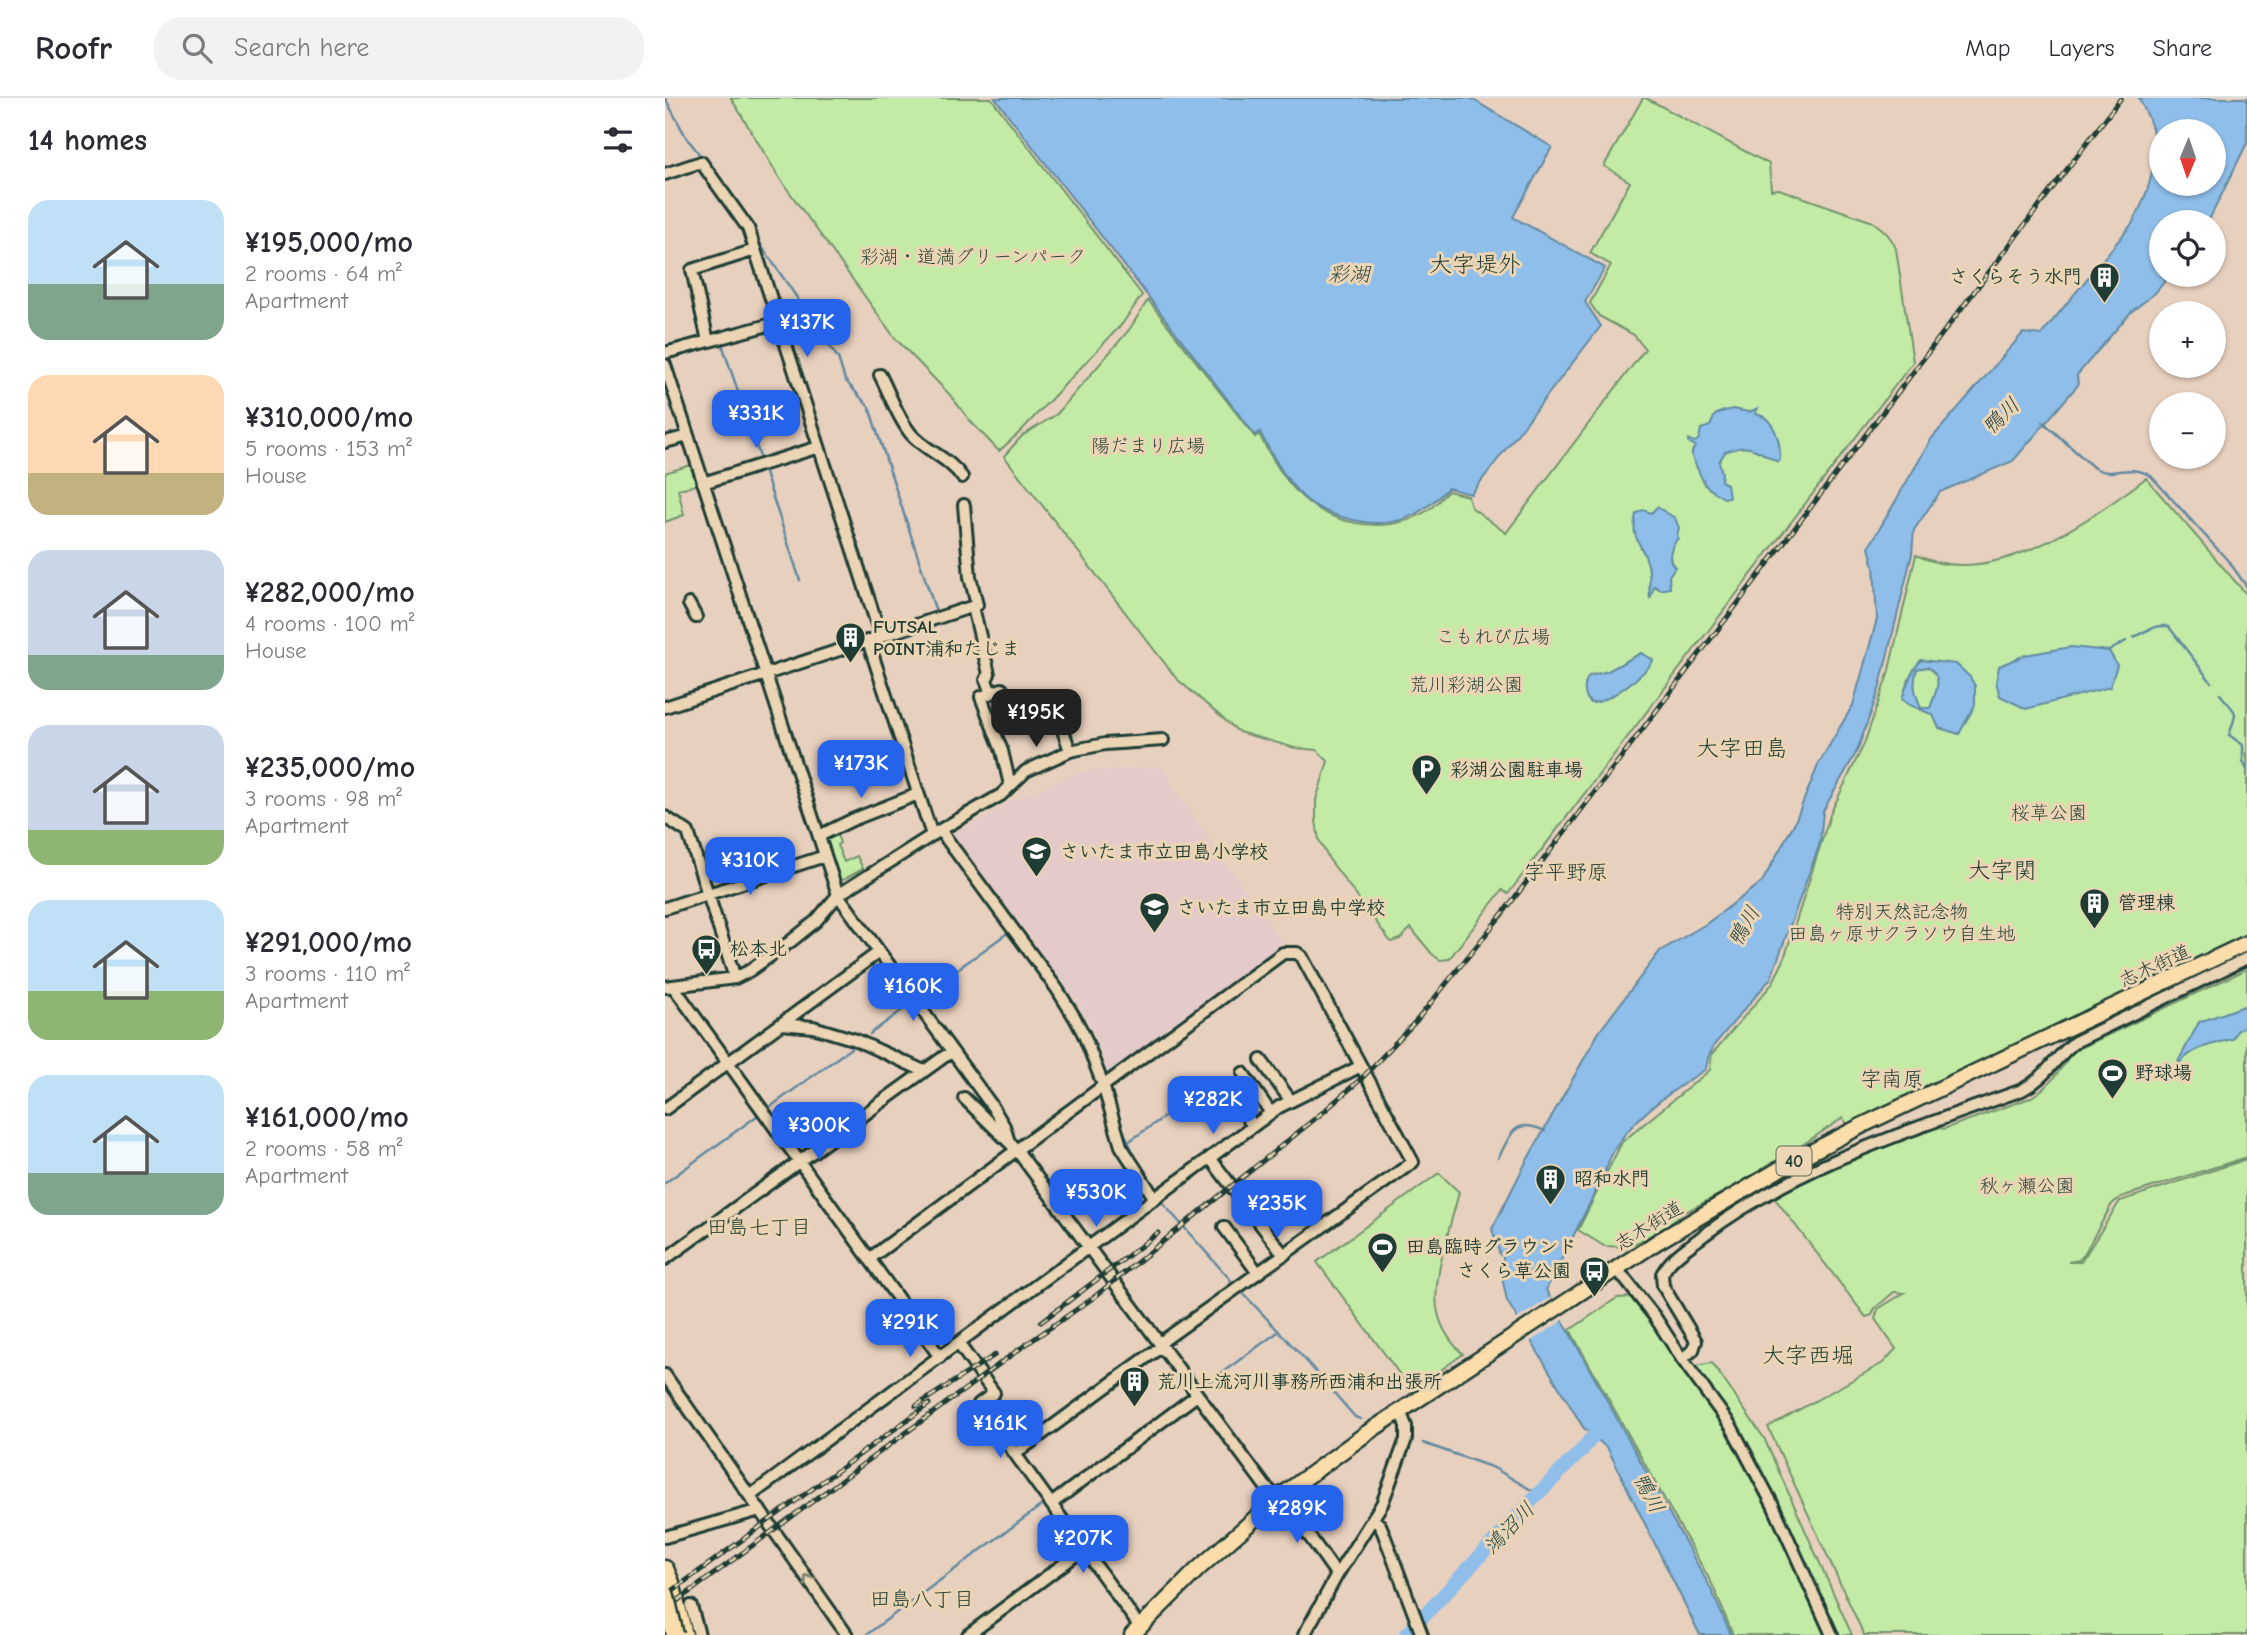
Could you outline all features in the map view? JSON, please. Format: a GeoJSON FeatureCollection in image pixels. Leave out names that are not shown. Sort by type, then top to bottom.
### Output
{"type":"FeatureCollection","features":[{"type":"Feature","properties":{"kind":"highway"},"geometry":{"type":"LineString","coordinates":[[665,1569],[684,1635]]}},
{"type":"Feature","properties":{"kind":"highway"},"geometry":{"type":"LineString","coordinates":[[665,1578],[676,1635]]}},
{"type":"Feature","properties":{"kind":"highway"},"geometry":{"type":"LineString","coordinates":[[665,1593],[676,1635]]}},
{"type":"Feature","properties":{"kind":"main road","name":"志木街道"},"geometry":{"type":"LineString","coordinates":[[1136,1631],[1198,1569],[1278,1498],[1367,1433],[1657,1242],[1788,1164],[1863,1125],[2247,943]]}},
{"type":"Feature","properties":{"kind":"street"},"geometry":{"type":"LineString","coordinates":[[665,174],[701,162],[748,228],[881,637]]}},
{"type":"Feature","properties":{"kind":"street"},"geometry":{"type":"LineString","coordinates":[[708,341],[691,270],[755,250]]}},
{"type":"Feature","properties":{"kind":"street"},"geometry":{"type":"LineString","coordinates":[[665,353],[809,314]]}},
{"type":"Feature","properties":{"kind":"street"},"geometry":{"type":"LineString","coordinates":[[665,365],[668,387],[688,436],[838,895],[992,1106],[1012,1146]]}},
{"type":"Feature","properties":{"kind":"street"},"geometry":{"type":"LineString","coordinates":[[880,375],[911,434],[954,466],[962,477]]}},
{"type":"Feature","properties":{"kind":"street"},"geometry":{"type":"LineString","coordinates":[[665,442],[688,436]]}},
{"type":"Feature","properties":{"kind":"street"},"geometry":{"type":"LineString","coordinates":[[703,483],[819,447]]}},
{"type":"Feature","properties":{"kind":"street"},"geometry":{"type":"LineString","coordinates":[[665,707],[977,605],[969,576],[964,505]]}},
{"type":"Feature","properties":{"kind":"street"},"geometry":{"type":"LineString","coordinates":[[689,604],[696,617]]}},
{"type":"Feature","properties":{"kind":"street"},"geometry":{"type":"LineString","coordinates":[[973,607],[989,674],[986,680],[991,693]]}},
{"type":"Feature","properties":{"kind":"street"},"geometry":{"type":"LineString","coordinates":[[868,641],[918,794],[936,833],[1057,989],[1084,1035],[1106,1083],[1121,1146],[1155,1199]]}},
{"type":"Feature","properties":{"kind":"street"},"geometry":{"type":"LineString","coordinates":[[1010,785],[1002,751],[981,697],[1002,689],[1008,706],[1052,698],[1070,751]]}},
{"type":"Feature","properties":{"kind":"street"},"geometry":{"type":"LineString","coordinates":[[669,987],[736,978],[749,971],[816,921],[838,895],[1000,794],[1026,771],[1070,751],[1105,744],[1163,740]]}},
{"type":"Feature","properties":{"kind":"street"},"geometry":{"type":"LineString","coordinates":[[819,836],[918,794]]}},
{"type":"Feature","properties":{"kind":"street"},"geometry":{"type":"LineString","coordinates":[[665,817],[688,832],[736,978]]}},
{"type":"Feature","properties":{"kind":"street"},"geometry":{"type":"LineString","coordinates":[[665,908],[825,856]]}},
{"type":"Feature","properties":{"kind":"street"},"geometry":{"type":"LineString","coordinates":[[665,1109],[879,952]]}},
{"type":"Feature","properties":{"kind":"street"},"geometry":{"type":"LineString","coordinates":[[869,1259],[1012,1146],[1106,1083],[1283,953],[1291,952],[1303,957],[1413,1162],[1161,1344],[1015,1454]]}},
{"type":"Feature","properties":{"kind":"street"},"geometry":{"type":"LineString","coordinates":[[1682,1359],[1693,1350],[1696,1341],[1663,1286],[1662,1274],[1673,1259],[1734,1213],[1768,1192],[1824,1164],[2022,1090],[2047,1073],[2065,1049],[2075,1042],[2247,958]]}},
{"type":"Feature","properties":{"kind":"street"},"geometry":{"type":"LineString","coordinates":[[669,987],[728,1063],[940,1357]]}},
{"type":"Feature","properties":{"kind":"street"},"geometry":{"type":"LineString","coordinates":[[782,1024],[813,1027],[856,1040],[924,1071]]}},
{"type":"Feature","properties":{"kind":"street"},"geometry":{"type":"LineString","coordinates":[[665,1259],[952,1051]]}},
{"type":"Feature","properties":{"kind":"street"},"geometry":{"type":"LineString","coordinates":[[1261,1060],[1291,1101]]}},
{"type":"Feature","properties":{"kind":"street"},"geometry":{"type":"LineString","coordinates":[[750,1496],[1271,1113],[1361,1066]]}},
{"type":"Feature","properties":{"kind":"street"},"geometry":{"type":"LineString","coordinates":[[1244,1073],[1271,1113]]}},
{"type":"Feature","properties":{"kind":"street"},"geometry":{"type":"LineString","coordinates":[[1224,1085],[1253,1126]]}},
{"type":"Feature","properties":{"kind":"street"},"geometry":{"type":"LineString","coordinates":[[964,1098],[1012,1146],[1265,1486],[1309,1535],[1337,1575]]}},
{"type":"Feature","properties":{"kind":"street"},"geometry":{"type":"LineString","coordinates":[[1210,1158],[1284,1255]]}},
{"type":"Feature","properties":{"kind":"street"},"geometry":{"type":"LineString","coordinates":[[1224,1227],[1258,1273]]}},
{"type":"Feature","properties":{"kind":"street"},"geometry":{"type":"LineString","coordinates":[[1617,1269],[1655,1317],[1738,1438],[1788,1534],[1832,1635]]}},
{"type":"Feature","properties":{"kind":"street"},"geometry":{"type":"LineString","coordinates":[[958,1343],[995,1393],[979,1404],[1084,1549],[1136,1631]]}},
{"type":"Feature","properties":{"kind":"street"},"geometry":{"type":"LineString","coordinates":[[665,1376],[847,1635]]}},
{"type":"Feature","properties":{"kind":"street"},"geometry":{"type":"LineString","coordinates":[[1049,1501],[1196,1393]]}},
{"type":"Feature","properties":{"kind":"street"},"geometry":{"type":"LineString","coordinates":[[1304,1635],[1337,1575],[1382,1504],[1406,1439],[1406,1426],[1401,1413]]}},
{"type":"Feature","properties":{"kind":"street"},"geometry":{"type":"LineString","coordinates":[[665,1537],[760,1510]]}},
{"type":"Feature","properties":{"kind":"street"},"geometry":{"type":"LineString","coordinates":[[1373,1520],[1381,1527],[1422,1635]]}},
{"type":"Feature","properties":{"kind":"street"},"geometry":{"type":"LineString","coordinates":[[968,1635],[1084,1549]]}},
{"type":"Feature","properties":{"kind":"street"},"geometry":{"type":"LineString","coordinates":[[691,1606],[699,1635]]}},
{"type":"Feature","properties":{"kind":"shaded area","name":"さいたま市立田島中学校"},"geometry":{"type":"Polygon","coordinates":[[[1162,766],[1187,808],[1285,946],[1108,1076],[1098,1041],[1079,1004],[953,833],[995,813],[1008,802],[1079,772],[1162,766]]]}},
{"type":"Feature","properties":{"kind":"green space","name":"彩湖・道満グリーンパーク"},"geometry":{"type":"Polygon","coordinates":[[[731,98],[991,98],[1142,295],[1122,324],[999,451],[895,338],[780,179],[731,98]]]}},
{"type":"Feature","properties":{"kind":"green space","name":"荒川彩湖公園"},"geometry":{"type":"Polygon","coordinates":[[[1643,98],[1769,164],[1771,190],[1779,189],[1873,222],[1884,231],[1896,249],[1913,362],[1508,894],[1502,890],[1449,959],[1440,960],[1411,928],[1400,939],[1391,942],[1329,859],[1319,840],[1316,821],[1316,800],[1328,761],[1317,750],[1295,748],[1239,732],[1177,679],[1004,456],[1022,436],[1057,414],[1129,330],[1148,300],[1255,437],[1259,434],[1289,483],[1315,507],[1347,521],[1381,525],[1413,518],[1431,508],[1448,491],[1468,496],[1471,507],[1506,533],[1645,349],[1634,335],[1599,316],[1590,303],[1611,265],[1590,253],[1630,182],[1604,166],[1643,98]]]}},
{"type":"Feature","properties":{"kind":"green space"},"geometry":{"type":"Polygon","coordinates":[[[694,464],[701,484],[678,489],[684,515],[665,522],[665,473],[694,464]]]}},
{"type":"Feature","properties":{"kind":"green space","name":"桜草公園"},"geometry":{"type":"Polygon","coordinates":[[[2146,478],[2247,595],[2247,939],[1849,1127],[1843,1118],[1772,1165],[1685,1212],[1664,1228],[1629,1247],[1604,1246],[1578,1230],[1622,1142],[1710,1070],[1712,1054],[1772,984],[1783,962],[1831,812],[1864,744],[1888,674],[1916,555],[1945,564],[1975,564],[2006,558],[2068,531],[2146,478]]]}},
{"type":"Feature","properties":{"kind":"green space"},"geometry":{"type":"Polygon","coordinates":[[[836,832],[840,843],[837,845],[844,862],[857,856],[863,869],[839,882],[824,837],[836,832]]]}},
{"type":"Feature","properties":{"kind":"green space","name":"秋ヶ瀬公園"},"geometry":{"type":"Polygon","coordinates":[[[2247,969],[2247,1157],[2121,1197],[2112,1204],[2083,1256],[2079,1260],[2068,1262],[2081,1262],[2120,1201],[2247,1159],[2247,1635],[1864,1635],[1768,1427],[1883,1363],[1896,1349],[1875,1319],[1878,1309],[1904,1293],[1894,1292],[1875,1308],[1872,1315],[1866,1317],[1773,1196],[1831,1167],[1936,1127],[1944,1129],[2030,1098],[2054,1078],[2072,1052],[2247,969]]]}},
{"type":"Feature","properties":{"kind":"green space","name":"田島臨時グラウンド"},"geometry":{"type":"Polygon","coordinates":[[[1439,1173],[1459,1192],[1439,1270],[1436,1301],[1445,1331],[1463,1354],[1412,1391],[1317,1262],[1439,1173]]]}},
{"type":"Feature","properties":{"kind":"green space"},"geometry":{"type":"Polygon","coordinates":[[[1633,1297],[1683,1368],[1712,1363],[1764,1438],[1852,1635],[1733,1635],[1713,1586],[1570,1330],[1617,1298],[1633,1297]]]}},
{"type":"Feature","properties":{"kind":"water","name":"彩湖"},"geometry":{"type":"Polygon","coordinates":[[[995,98],[1470,98],[1552,147],[1513,217],[1605,268],[1585,302],[1601,326],[1471,494],[1448,488],[1413,515],[1388,522],[1361,522],[1333,514],[1307,500],[1289,482],[1260,432],[1255,435],[995,98]]]}},
{"type":"Feature","properties":{"kind":"water"},"geometry":{"type":"Polygon","coordinates":[[[2139,98],[2247,98],[2247,143],[2226,186],[2226,119],[2149,120],[2139,98]]]}},
{"type":"Feature","properties":{"kind":"water","name":"鴨川"},"geometry":{"type":"Polygon","coordinates":[[[2149,184],[2149,196],[2221,196],[2214,210],[2149,210],[2149,287],[2160,287],[2131,312],[2077,375],[2078,385],[2013,461],[1940,492],[1914,530],[1912,554],[1879,690],[1857,751],[1823,811],[1820,843],[1771,978],[1714,1045],[1706,1069],[1657,1103],[1626,1133],[1607,1167],[1603,1186],[1598,1187],[1546,1290],[1711,1589],[1731,1635],[1700,1635],[1608,1449],[1583,1427],[1507,1301],[1503,1282],[1503,1255],[1500,1255],[1492,1229],[1526,1162],[1599,1032],[1660,951],[1706,924],[1762,882],[1795,822],[1819,763],[1853,705],[1877,619],[1874,567],[1869,547],[1932,438],[2023,333],[2041,335],[2132,224],[2149,184]]]}},
{"type":"Feature","properties":{"kind":"water"},"geometry":{"type":"Polygon","coordinates":[[[1758,408],[1755,414],[1767,420],[1775,432],[1780,460],[1778,462],[1747,448],[1725,452],[1719,462],[1721,481],[1727,484],[1729,497],[1724,498],[1705,485],[1692,457],[1695,446],[1688,440],[1695,442],[1699,439],[1701,429],[1710,426],[1715,415],[1721,412],[1733,409],[1749,412],[1758,408]]]}},
{"type":"Feature","properties":{"kind":"water"},"geometry":{"type":"Polygon","coordinates":[[[1657,507],[1675,518],[1679,528],[1678,538],[1671,552],[1672,564],[1675,567],[1669,576],[1670,588],[1661,590],[1654,586],[1650,599],[1648,565],[1636,535],[1635,523],[1636,514],[1643,510],[1651,513],[1657,507]]]}},
{"type":"Feature","properties":{"kind":"water"},"geometry":{"type":"Polygon","coordinates":[[[2071,647],[2109,651],[2117,665],[2110,687],[2026,709],[2000,696],[1996,682],[1999,666],[2025,655],[2071,647]]]}},
{"type":"Feature","properties":{"kind":"water"},"geometry":{"type":"Polygon","coordinates":[[[1641,653],[1653,661],[1642,673],[1616,693],[1591,703],[1585,690],[1589,676],[1608,671],[1641,653]]]}},
{"type":"Feature","properties":{"kind":"water"},"geometry":{"type":"Polygon","coordinates":[[[1921,660],[1956,664],[1970,677],[1975,686],[1975,705],[1959,734],[1939,728],[1933,715],[1902,699],[1921,660]],[[1928,667],[1917,669],[1915,688],[1921,708],[1930,708],[1936,692],[1937,681],[1928,667]]]}},
{"type":"Feature","properties":{"kind":"water"},"geometry":{"type":"Polygon","coordinates":[[[2247,1005],[2247,1025],[2237,1031],[2233,1039],[2198,1049],[2178,1062],[2199,1022],[2247,1005]]]}},
{"type":"Feature","properties":{"kind":"pier"},"geometry":{"type":"Polygon","coordinates":[[[1553,1296],[1565,1319],[1528,1343],[1515,1320],[1553,1296]]]}},
{"type":"Feature","properties":{"kind":"waterway"},"geometry":{"type":"LineString","coordinates":[[665,98],[686,137],[704,160]]}},
{"type":"Feature","properties":{"kind":"waterway"},"geometry":{"type":"LineString","coordinates":[[756,238],[806,311]]}},
{"type":"Feature","properties":{"kind":"waterway"},"geometry":{"type":"LineString","coordinates":[[809,316],[838,358],[845,380],[869,407],[937,615]]}},
{"type":"Feature","properties":{"kind":"waterway"},"geometry":{"type":"LineString","coordinates":[[721,341],[761,460]]}},
{"type":"Feature","properties":{"kind":"waterway"},"geometry":{"type":"LineString","coordinates":[[2043,422],[2094,468],[2108,472],[2135,470],[2151,476],[2230,563],[2247,587]]}},
{"type":"Feature","properties":{"kind":"waterway"},"geometry":{"type":"LineString","coordinates":[[763,467],[800,580]]}},
{"type":"Feature","properties":{"kind":"waterway"},"geometry":{"type":"LineString","coordinates":[[2134,637],[2156,627],[2169,627],[2211,682]]}},
{"type":"Feature","properties":{"kind":"waterway"},"geometry":{"type":"LineString","coordinates":[[2109,651],[2126,641]]}},
{"type":"Feature","properties":{"kind":"waterway"},"geometry":{"type":"LineString","coordinates":[[2220,694],[2235,713],[2229,735],[2243,745],[2243,761],[2247,770]]}},
{"type":"Feature","properties":{"kind":"waterway"},"geometry":{"type":"LineString","coordinates":[[918,998],[1006,934]]}},
{"type":"Feature","properties":{"kind":"waterway"},"geometry":{"type":"LineString","coordinates":[[1065,989],[1080,1017]]}},
{"type":"Feature","properties":{"kind":"waterway"},"geometry":{"type":"LineString","coordinates":[[870,1034],[913,1002]]}},
{"type":"Feature","properties":{"kind":"waterway"},"geometry":{"type":"LineString","coordinates":[[1085,1026],[1096,1046],[1106,1078]]}},
{"type":"Feature","properties":{"kind":"waterway"},"geometry":{"type":"LineString","coordinates":[[766,1110],[851,1048]]}},
{"type":"Feature","properties":{"kind":"waterway"},"geometry":{"type":"LineString","coordinates":[[1128,1142],[1220,1078]]}},
{"type":"Feature","properties":{"kind":"waterway"},"geometry":{"type":"LineString","coordinates":[[665,1183],[761,1113]]}},
{"type":"Feature","properties":{"kind":"waterway"},"geometry":{"type":"LineString","coordinates":[[1119,1121],[1138,1163]]}},
{"type":"Feature","properties":{"kind":"waterway"},"geometry":{"type":"LineString","coordinates":[[1498,1158],[1511,1135],[1520,1127],[1534,1127],[1545,1131]]}},
{"type":"Feature","properties":{"kind":"waterway"},"geometry":{"type":"LineString","coordinates":[[1159,1199],[1235,1285]]}},
{"type":"Feature","properties":{"kind":"waterway"},"geometry":{"type":"LineString","coordinates":[[1240,1290],[1355,1417],[1361,1419]]}},
{"type":"Feature","properties":{"kind":"waterway"},"geometry":{"type":"LineString","coordinates":[[1198,1390],[1278,1332]]}},
{"type":"Feature","properties":{"kind":"waterway","name":"鴻沼川"},"geometry":{"type":"LineString","coordinates":[[1406,1635],[1583,1449],[1603,1423]]}},
{"type":"Feature","properties":{"kind":"waterway"},"geometry":{"type":"LineString","coordinates":[[1423,1443],[1494,1468],[1538,1494]]}},
{"type":"Feature","properties":{"kind":"waterway"},"geometry":{"type":"LineString","coordinates":[[866,1635],[1046,1502]]}},
{"type":"Feature","properties":{"kind":"railway"},"geometry":{"type":"LineString","coordinates":[[665,1610],[1093,1298],[1362,1078],[1417,1020],[1503,913],[2121,98]]}},
{"type":"Feature","properties":{"kind":"railway"},"geometry":{"type":"LineString","coordinates":[[1041,1322],[1158,1233]]}},
{"type":"Feature","properties":{"kind":"railway"},"geometry":{"type":"LineString","coordinates":[[916,1406],[995,1355]]}},
{"type":"Feature","properties":{"kind":"railway"},"geometry":{"type":"LineString","coordinates":[[665,1596],[929,1404]]}},
{"type":"Feature","properties":{"kind":"place","name":"さくらそう水門"},"geometry":{"type":"Point","coordinates":[2105,304]}},
{"type":"Feature","properties":{"kind":"place","name":"FUTSAL POINT浦和たじま"},"geometry":{"type":"Point","coordinates":[850,665]}},
{"type":"Feature","properties":{"kind":"place","name":"彩湖公園駐車場"},"geometry":{"type":"Point","coordinates":[1427,797]}},
{"type":"Feature","properties":{"kind":"place","name":"さいたま市立田島小学校"},"geometry":{"type":"Point","coordinates":[1037,879]}},
{"type":"Feature","properties":{"kind":"place","name":"管理棟"},"geometry":{"type":"Point","coordinates":[2095,930]}},
{"type":"Feature","properties":{"kind":"place","name":"さいたま市立田島中学校"},"geometry":{"type":"Point","coordinates":[1154,935]}},
{"type":"Feature","properties":{"kind":"place","name":"松本北"},"geometry":{"type":"Point","coordinates":[707,976]}},
{"type":"Feature","properties":{"kind":"place","name":"野球場"},"geometry":{"type":"Point","coordinates":[2112,1100]}},
{"type":"Feature","properties":{"kind":"place","name":"昭和水門"},"geometry":{"type":"Point","coordinates":[1551,1206]}},
{"type":"Feature","properties":{"kind":"place","name":"田島臨時グラウンド"},"geometry":{"type":"Point","coordinates":[1383,1274]}},
{"type":"Feature","properties":{"kind":"place","name":"さくら草公園"},"geometry":{"type":"Point","coordinates":[1594,1298]}},
{"type":"Feature","properties":{"kind":"place","name":"荒川上流河川事務所西浦和出張所"},"geometry":{"type":"Point","coordinates":[1134,1409]}},
{"type":"Feature","properties":{"kind":"district","name":"大字堤外"},"geometry":{"type":"Point","coordinates":[1475,264]}},
{"type":"Feature","properties":{"kind":"district","name":"大字田島"},"geometry":{"type":"Point","coordinates":[1742,748]}},
{"type":"Feature","properties":{"kind":"district","name":"大字関"},"geometry":{"type":"Point","coordinates":[2002,870]}},
{"type":"Feature","properties":{"kind":"district","name":"字平野原"},"geometry":{"type":"Point","coordinates":[1566,872]}},
{"type":"Feature","properties":{"kind":"district","name":"字南原"},"geometry":{"type":"Point","coordinates":[1892,1079]}},
{"type":"Feature","properties":{"kind":"district","name":"田島七丁目"},"geometry":{"type":"Point","coordinates":[759,1227]}},
{"type":"Feature","properties":{"kind":"district","name":"大字西堀"},"geometry":{"type":"Point","coordinates":[1808,1355]}},
{"type":"Feature","properties":{"kind":"district","name":"田島八丁目"},"geometry":{"type":"Point","coordinates":[922,1599]}},
{"type":"Feature","properties":{"kind":"park label","name":"陽だまり広場"},"geometry":{"type":"Point","coordinates":[1148,446]}},
{"type":"Feature","properties":{"kind":"park label","name":"こもれび広場"},"geometry":{"type":"Point","coordinates":[1493,637]}},
{"type":"Feature","properties":{"kind":"park label","name":"特別天然記念物 田島ヶ原サクラソウ自生地"},"geometry":{"type":"Point","coordinates":[1902,923]}}]}
